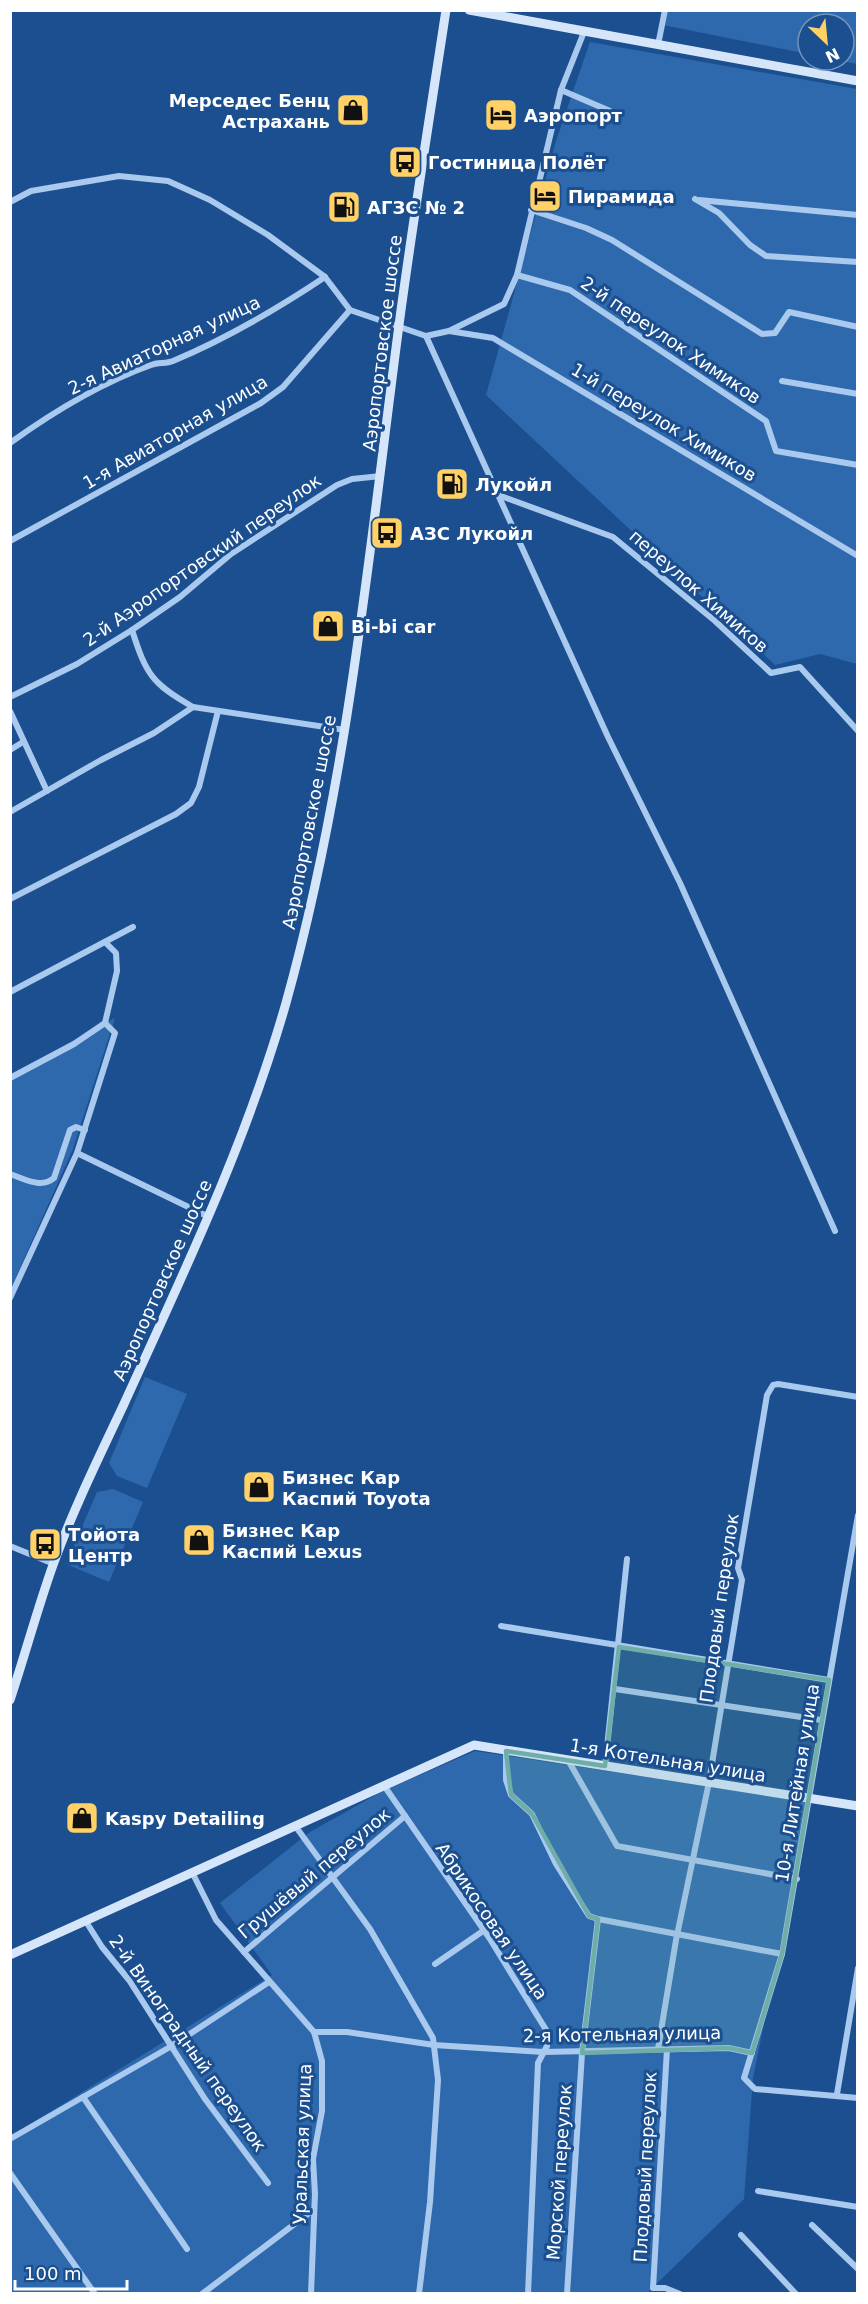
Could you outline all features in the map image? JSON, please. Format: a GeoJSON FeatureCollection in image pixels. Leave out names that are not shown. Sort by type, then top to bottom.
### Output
{"type":"FeatureCollection","features":[{"type":"Feature","properties":{"kind":"main road","name":"Аэропортовское шоссе"},"geometry":{"type":"LineString","coordinates":[[10,1700],[54,1564],[97,1462],[209,1217],[247,1124],[285,1007],[316,888],[345,730],[381,476],[399,325],[446,10]]}},
{"type":"Feature","properties":{"kind":"main road"},"geometry":{"type":"LineString","coordinates":[[469,10],[858,81]]}},
{"type":"Feature","properties":{"kind":"main road","name":"1-я Котельная улица"},"geometry":{"type":"LineString","coordinates":[[385,1786],[474,1745],[858,1806]]}},
{"type":"Feature","properties":{"kind":"main road"},"geometry":{"type":"LineString","coordinates":[[10,1955],[385,1786]]}},
{"type":"Feature","properties":{"kind":"street"},"geometry":{"type":"LineString","coordinates":[[658,45],[664,10]]}},
{"type":"Feature","properties":{"kind":"street"},"geometry":{"type":"LineString","coordinates":[[10,202],[31,191],[119,176],[168,181],[210,200],[268,235],[325,277],[350,310],[426,336],[449,331],[504,304],[517,275],[561,90],[584,32]]}},
{"type":"Feature","properties":{"kind":"street"},"geometry":{"type":"LineString","coordinates":[[561,90],[610,111]]}},
{"type":"Feature","properties":{"kind":"street"},"geometry":{"type":"LineString","coordinates":[[858,215],[695,199],[720,213],[750,245],[766,256],[858,262]]}},
{"type":"Feature","properties":{"kind":"street"},"geometry":{"type":"LineString","coordinates":[[531,210],[586,228],[612,240],[762,334],[775,333],[789,312],[858,327]]}},
{"type":"Feature","properties":{"kind":"street","name":"2-й переулок Химиков"},"geometry":{"type":"LineString","coordinates":[[517,275],[570,290],[766,422],[776,450],[858,465]]}},
{"type":"Feature","properties":{"kind":"street","name":"2-я Авиаторная улица"},"geometry":{"type":"LineString","coordinates":[[10,442],[78,400],[136,371],[154,363],[170,363],[273,311],[325,277]]}},
{"type":"Feature","properties":{"kind":"street","name":"1-я Авиаторная улица"},"geometry":{"type":"LineString","coordinates":[[10,541],[261,403],[282,387],[350,310]]}},
{"type":"Feature","properties":{"kind":"street","name":"1-й переулок Химиков"},"geometry":{"type":"LineString","coordinates":[[449,331],[493,338],[858,556]]}},
{"type":"Feature","properties":{"kind":"street"},"geometry":{"type":"LineString","coordinates":[[426,336],[608,737],[680,884],[835,1231]]}},
{"type":"Feature","properties":{"kind":"street"},"geometry":{"type":"LineString","coordinates":[[782,381],[858,394]]}},
{"type":"Feature","properties":{"kind":"street","name":"2-й Аэропортовский переулок"},"geometry":{"type":"LineString","coordinates":[[10,696],[77,664],[132,630],[180,597],[231,554],[337,485],[352,479],[381,476]]}},
{"type":"Feature","properties":{"kind":"street","name":"переулок Химиков"},"geometry":{"type":"LineString","coordinates":[[498,495],[613,537],[715,621],[771,674],[800,667],[858,731]]}},
{"type":"Feature","properties":{"kind":"street"},"geometry":{"type":"LineString","coordinates":[[132,630],[144,667],[164,691],[193,707],[247,717],[345,730]]}},
{"type":"Feature","properties":{"kind":"street"},"geometry":{"type":"LineString","coordinates":[[10,812],[154,733],[193,707]]}},
{"type":"Feature","properties":{"kind":"street"},"geometry":{"type":"LineString","coordinates":[[10,711],[47,791]]}},
{"type":"Feature","properties":{"kind":"street"},"geometry":{"type":"LineString","coordinates":[[10,899],[176,814],[191,803],[199,787],[218,711]]}},
{"type":"Feature","properties":{"kind":"street"},"geometry":{"type":"LineString","coordinates":[[10,750],[23,742]]}},
{"type":"Feature","properties":{"kind":"street"},"geometry":{"type":"LineString","coordinates":[[10,992],[133,927]]}},
{"type":"Feature","properties":{"kind":"street"},"geometry":{"type":"LineString","coordinates":[[10,1078],[74,1044],[105,1023],[117,971],[116,953],[105,942]]}},
{"type":"Feature","properties":{"kind":"street"},"geometry":{"type":"LineString","coordinates":[[10,1298],[77,1153],[85,1130],[115,1033],[105,1023]]}},
{"type":"Feature","properties":{"kind":"street"},"geometry":{"type":"LineString","coordinates":[[10,1174],[40,1184],[48,1183],[54,1178],[70,1130],[76,1127],[85,1130]]}},
{"type":"Feature","properties":{"kind":"street"},"geometry":{"type":"LineString","coordinates":[[77,1153],[209,1217]]}},
{"type":"Feature","properties":{"kind":"street","name":"Плодовый переулок"},"geometry":{"type":"LineString","coordinates":[[658,2049],[677,1934],[709,1782],[742,1580],[738,1568],[767,1395],[773,1385],[858,1397]]}},
{"type":"Feature","properties":{"kind":"street","name":"10-я Литейная улица"},"geometry":{"type":"LineString","coordinates":[[752,2053],[782,1954],[797,1880],[807,1798],[858,1515]]}},
{"type":"Feature","properties":{"kind":"street"},"geometry":{"type":"LineString","coordinates":[[10,1546],[54,1564]]}},
{"type":"Feature","properties":{"kind":"street"},"geometry":{"type":"LineString","coordinates":[[605,1766],[615,1689],[627,1559]]}},
{"type":"Feature","properties":{"kind":"street"},"geometry":{"type":"LineString","coordinates":[[501,1626],[829,1680]]}},
{"type":"Feature","properties":{"kind":"street"},"geometry":{"type":"LineString","coordinates":[[615,1689],[821,1720]]}},
{"type":"Feature","properties":{"kind":"street"},"geometry":{"type":"LineString","coordinates":[[506,1750],[506,1780],[511,1795],[532,1814],[556,1864],[589,1916],[782,1954]]}},
{"type":"Feature","properties":{"kind":"street"},"geometry":{"type":"LineString","coordinates":[[568,1761],[617,1846],[797,1880]]}},
{"type":"Feature","properties":{"kind":"street","name":"Абрикосовая улица"},"geometry":{"type":"LineString","coordinates":[[385,1786],[483,1931],[548,2033],[538,2063],[528,2294]]}},
{"type":"Feature","properties":{"kind":"street","name":"Грушёвый переулок"},"geometry":{"type":"LineString","coordinates":[[244,1953],[405,1816]]}},
{"type":"Feature","properties":{"kind":"street"},"geometry":{"type":"LineString","coordinates":[[296,1827],[370,1929],[417,2007],[434,2044],[438,2080],[430,2202],[419,2294]]}},
{"type":"Feature","properties":{"kind":"street"},"geometry":{"type":"LineString","coordinates":[[193,1874],[216,1920],[314,2032]]}},
{"type":"Feature","properties":{"kind":"street","name":"Морской переулок"},"geometry":{"type":"LineString","coordinates":[[567,2294],[582,2053],[598,1919]]}},
{"type":"Feature","properties":{"kind":"street","name":"2-й Виноградный переулок"},"geometry":{"type":"LineString","coordinates":[[85,1920],[102,1947],[129,1980],[170,2047],[268,2183]]}},
{"type":"Feature","properties":{"kind":"street"},"geometry":{"type":"LineString","coordinates":[[435,1964],[483,1931]]}},
{"type":"Feature","properties":{"kind":"street"},"geometry":{"type":"LineString","coordinates":[[837,2094],[858,1968]]}},
{"type":"Feature","properties":{"kind":"street"},"geometry":{"type":"LineString","coordinates":[[10,2139],[170,2047],[269,1982]]}},
{"type":"Feature","properties":{"kind":"street"},"geometry":{"type":"LineString","coordinates":[[849,2019],[858,2021]]}},
{"type":"Feature","properties":{"kind":"street","name":"2-я Котельная улица"},"geometry":{"type":"LineString","coordinates":[[314,2032],[347,2032],[434,2044],[543,2052],[582,2053],[729,2048],[752,2053]]}},
{"type":"Feature","properties":{"kind":"street","name":"Уральская улица"},"geometry":{"type":"LineString","coordinates":[[311,2294],[313,2159],[322,2111],[322,2061],[314,2032]]}},
{"type":"Feature","properties":{"kind":"street","name":"Плодовый переулок"},"geometry":{"type":"LineString","coordinates":[[667,2049],[653,2288],[677,2290],[680,2294]]}},
{"type":"Feature","properties":{"kind":"street"},"geometry":{"type":"LineString","coordinates":[[752,2053],[744,2078],[755,2089],[837,2094],[858,2098]]}},
{"type":"Feature","properties":{"kind":"street"},"geometry":{"type":"LineString","coordinates":[[83,2097],[187,2249]]}},
{"type":"Feature","properties":{"kind":"street"},"geometry":{"type":"LineString","coordinates":[[10,2173],[95,2294]]}},
{"type":"Feature","properties":{"kind":"street"},"geometry":{"type":"LineString","coordinates":[[758,2191],[858,2207]]}},
{"type":"Feature","properties":{"kind":"street"},"geometry":{"type":"LineString","coordinates":[[202,2294],[313,2210]]}},
{"type":"Feature","properties":{"kind":"street"},"geometry":{"type":"LineString","coordinates":[[812,2225],[858,2269]]}},
{"type":"Feature","properties":{"kind":"street"},"geometry":{"type":"LineString","coordinates":[[741,2235],[796,2294]]}},
{"type":"Feature","properties":{"kind":"highlighted area"},"geometry":{"type":"Polygon","coordinates":[[[619,1647],[829,1680],[782,1954],[752,2053],[729,2048],[582,2053],[598,1919],[589,1916],[532,1814],[511,1795],[506,1751],[605,1766],[619,1647]]]}},
{"type":"Feature","properties":{"kind":"shaded area"},"geometry":{"type":"Polygon","coordinates":[[[663,11],[857,11],[857,64],[856,12],[796,12],[796,52],[663,25],[663,11]]]}},
{"type":"Feature","properties":{"kind":"shaded area"},"geometry":{"type":"Polygon","coordinates":[[[590,42],[857,89],[857,664],[820,654],[775,665],[486,395],[556,141],[590,42]]]}},
{"type":"Feature","properties":{"kind":"shaded area"},"geometry":{"type":"Polygon","coordinates":[[[115,1018],[73,1149],[11,1288],[11,1074],[115,1018]]]}},
{"type":"Feature","properties":{"kind":"shaded area"},"geometry":{"type":"Polygon","coordinates":[[[145,1377],[187,1394],[147,1488],[117,1476],[109,1463],[145,1377]]]}},
{"type":"Feature","properties":{"kind":"shaded area"},"geometry":{"type":"Polygon","coordinates":[[[113,1489],[143,1502],[109,1582],[66,1564],[97,1492],[113,1489]]]}},
{"type":"Feature","properties":{"kind":"shaded area"},"geometry":{"type":"Polygon","coordinates":[[[475,1751],[809,1802],[753,2078],[744,2199],[647,2293],[11,2294],[11,2136],[272,1975],[220,1903],[310,1832],[381,1792],[475,1751]]]}},
{"type":"Feature","properties":{"kind":"place","name":"Мерседес Бенц Астрахань"},"geometry":{"type":"Point","coordinates":[353,110]}},
{"type":"Feature","properties":{"kind":"place","name":"Аэропорт"},"geometry":{"type":"Point","coordinates":[501,115]}},
{"type":"Feature","properties":{"kind":"place","name":"Гостиница Полёт"},"geometry":{"type":"Point","coordinates":[405,162]}},
{"type":"Feature","properties":{"kind":"place","name":"Пирамида"},"geometry":{"type":"Point","coordinates":[545,196]}},
{"type":"Feature","properties":{"kind":"place","name":"АГЗС № 2"},"geometry":{"type":"Point","coordinates":[344,207]}},
{"type":"Feature","properties":{"kind":"place","name":"Лукойл"},"geometry":{"type":"Point","coordinates":[452,484]}},
{"type":"Feature","properties":{"kind":"place","name":"АЗС Лукойл"},"geometry":{"type":"Point","coordinates":[387,533]}},
{"type":"Feature","properties":{"kind":"place","name":"Bi-bi car"},"geometry":{"type":"Point","coordinates":[328,626]}},
{"type":"Feature","properties":{"kind":"place","name":"Бизнес Кар Каспий Toyota"},"geometry":{"type":"Point","coordinates":[259,1487]}},
{"type":"Feature","properties":{"kind":"place","name":"Бизнес Кар Каспий Lexus"},"geometry":{"type":"Point","coordinates":[199,1540]}},
{"type":"Feature","properties":{"kind":"place","name":"Тойота Центр"},"geometry":{"type":"Point","coordinates":[45,1544]}},
{"type":"Feature","properties":{"kind":"place","name":"Kaspy Detailing"},"geometry":{"type":"Point","coordinates":[82,1818]}}]}
